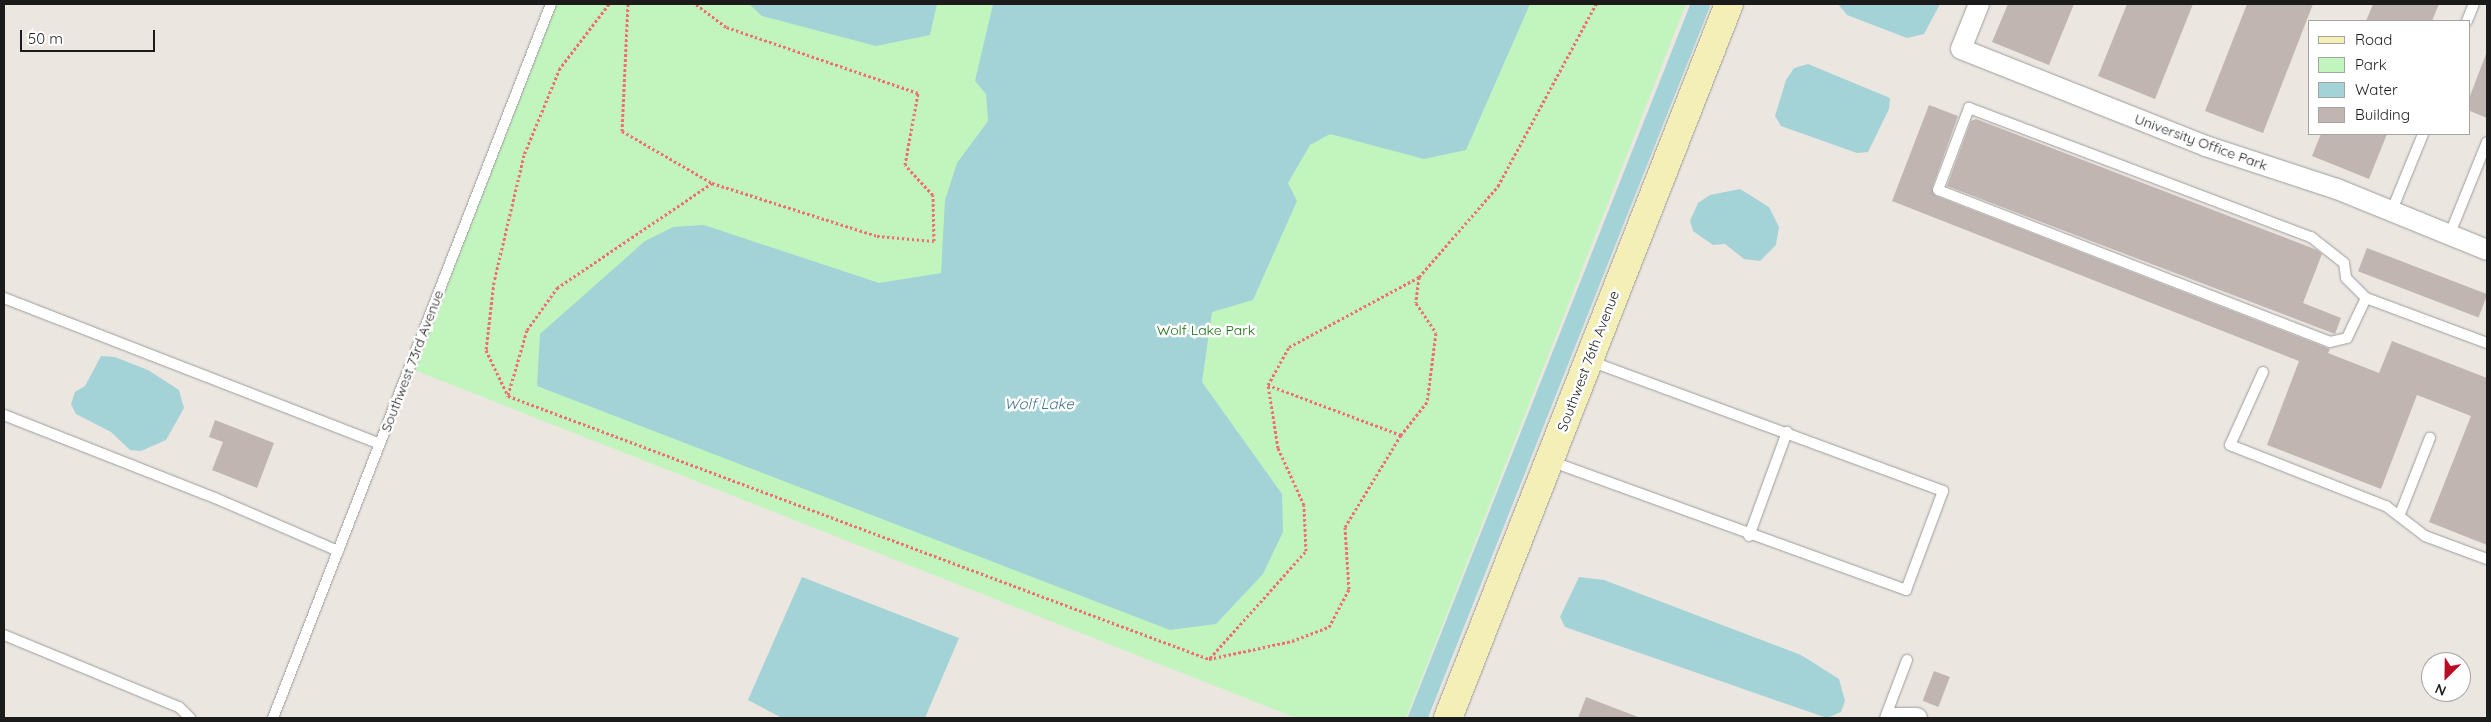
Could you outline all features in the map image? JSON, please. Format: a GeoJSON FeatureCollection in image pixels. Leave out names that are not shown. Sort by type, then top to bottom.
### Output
{"type":"FeatureCollection","features":[{"type":"Feature","properties":{"kind":"street","name":"Southwest 76th Avenue"},"geometry":{"type":"LineString","coordinates":[[1448,718],[1729,4]]}},
{"type":"Feature","properties":{"kind":"street","name":"University Office Park"},"geometry":{"type":"LineString","coordinates":[[1979,4],[1961,49],[2206,146],[2392,210],[2449,236],[2487,250]]}},
{"type":"Feature","properties":{"kind":"street"},"geometry":{"type":"LineString","coordinates":[[1891,718],[1917,718]]}},
{"type":"Feature","properties":{"kind":"lane","name":"Southwest 73rd Avenue"},"geometry":{"type":"LineString","coordinates":[[273,718],[551,4]]}},
{"type":"Feature","properties":{"kind":"lane"},"geometry":{"type":"LineString","coordinates":[[2467,20],[2474,4]]}},
{"type":"Feature","properties":{"kind":"lane"},"geometry":{"type":"LineString","coordinates":[[2366,298],[2347,338],[2330,342],[1938,190],[1969,108],[2311,237],[2344,263],[2346,278],[2366,298],[2487,343]]}},
{"type":"Feature","properties":{"kind":"lane"},"geometry":{"type":"LineString","coordinates":[[2392,210],[2423,135]]}},
{"type":"Feature","properties":{"kind":"lane"},"geometry":{"type":"LineString","coordinates":[[2449,236],[2487,142]]}},
{"type":"Feature","properties":{"kind":"lane"},"geometry":{"type":"LineString","coordinates":[[4,298],[380,444]]}},
{"type":"Feature","properties":{"kind":"lane"},"geometry":{"type":"LineString","coordinates":[[1549,461],[1749,536],[1906,590],[1943,491],[1588,360]]}},
{"type":"Feature","properties":{"kind":"lane"},"geometry":{"type":"LineString","coordinates":[[2263,372],[2230,445],[2400,514],[2425,536],[2487,559]]}},
{"type":"Feature","properties":{"kind":"lane"},"geometry":{"type":"LineString","coordinates":[[4,415],[215,498],[338,551]]}},
{"type":"Feature","properties":{"kind":"lane"},"geometry":{"type":"LineString","coordinates":[[1749,536],[1787,432]]}},
{"type":"Feature","properties":{"kind":"lane"},"geometry":{"type":"LineString","coordinates":[[2400,514],[2430,438]]}},
{"type":"Feature","properties":{"kind":"lane"},"geometry":{"type":"LineString","coordinates":[[4,636],[179,707],[190,718]]}},
{"type":"Feature","properties":{"kind":"lane"},"geometry":{"type":"LineString","coordinates":[[1885,718],[1907,660]]}},
{"type":"Feature","properties":{"kind":"path"},"geometry":{"type":"LineString","coordinates":[[609,4],[560,68],[524,155],[494,282],[486,350],[508,396],[1209,658],[1292,641],[1330,627],[1348,590],[1345,527],[1401,435],[1427,402],[1436,333],[1416,303],[1419,277]]}},
{"type":"Feature","properties":{"kind":"path"},"geometry":{"type":"LineString","coordinates":[[628,4],[622,131],[712,183],[877,236],[934,241],[933,195],[905,165],[918,94],[726,27],[696,4]]}},
{"type":"Feature","properties":{"kind":"path"},"geometry":{"type":"LineString","coordinates":[[1209,658],[1306,551],[1304,505],[1278,448],[1268,385],[1289,347],[1419,277],[1498,186],[1596,4]]}},
{"type":"Feature","properties":{"kind":"path"},"geometry":{"type":"LineString","coordinates":[[508,396],[526,330],[557,288],[712,183]]}},
{"type":"Feature","properties":{"kind":"path"},"geometry":{"type":"LineString","coordinates":[[1268,385],[1401,435]]}},
{"type":"Feature","properties":{"kind":"green space","name":"Wolf Lake Park"},"geometry":{"type":"Polygon","coordinates":[[[552,4],[1686,4],[1406,718],[1296,718],[409,368],[552,4]]]}},
{"type":"Feature","properties":{"kind":"water"},"geometry":{"type":"Polygon","coordinates":[[[749,4],[937,4],[930,35],[876,46],[762,16],[749,4]]]}},
{"type":"Feature","properties":{"kind":"water","name":"Wolf Lake"},"geometry":{"type":"Polygon","coordinates":[[[993,4],[1530,4],[1466,150],[1424,159],[1330,134],[1310,145],[1288,183],[1297,201],[1253,300],[1212,312],[1202,382],[1282,494],[1283,532],[1263,574],[1216,624],[1170,630],[537,386],[540,334],[645,241],[673,227],[704,225],[879,283],[941,273],[945,200],[957,163],[988,121],[986,94],[975,81],[993,4]]]}},
{"type":"Feature","properties":{"kind":"water"},"geometry":{"type":"Polygon","coordinates":[[[1838,4],[1940,4],[1924,34],[1907,38],[1847,15],[1838,4]]]}},
{"type":"Feature","properties":{"kind":"water"},"geometry":{"type":"Polygon","coordinates":[[[1808,64],[1890,98],[1889,109],[1868,152],[1857,153],[1781,126],[1775,116],[1786,80],[1794,68],[1808,64]]]}},
{"type":"Feature","properties":{"kind":"water"},"geometry":{"type":"Polygon","coordinates":[[[1740,189],[1769,207],[1779,227],[1776,245],[1760,261],[1744,259],[1725,244],[1713,245],[1693,231],[1690,221],[1698,203],[1710,195],[1740,189]]]}},
{"type":"Feature","properties":{"kind":"water"},"geometry":{"type":"Polygon","coordinates":[[[101,356],[115,357],[148,370],[179,390],[184,408],[166,440],[141,451],[130,450],[111,432],[76,414],[71,404],[75,392],[85,386],[101,356]]]}},
{"type":"Feature","properties":{"kind":"water"},"geometry":{"type":"Polygon","coordinates":[[[802,577],[959,638],[925,718],[782,718],[748,700],[802,577]]]}},
{"type":"Feature","properties":{"kind":"water"},"geometry":{"type":"Polygon","coordinates":[[[1579,577],[1604,580],[1801,655],[1839,679],[1845,701],[1841,712],[1827,718],[1565,627],[1560,617],[1579,577]]]}},
{"type":"Feature","properties":{"kind":"building"},"geometry":{"type":"Polygon","coordinates":[[[2008,4],[2074,4],[2049,65],[1992,42],[2008,4]]]}},
{"type":"Feature","properties":{"kind":"building"},"geometry":{"type":"Polygon","coordinates":[[[2127,4],[2193,4],[2155,99],[2098,76],[2127,4]]]}},
{"type":"Feature","properties":{"kind":"building"},"geometry":{"type":"Polygon","coordinates":[[[2247,4],[2313,4],[2263,133],[2205,111],[2247,4]]]}},
{"type":"Feature","properties":{"kind":"building"},"geometry":{"type":"Polygon","coordinates":[[[2373,4],[2439,4],[2432,20],[2366,20],[2373,4]]]}},
{"type":"Feature","properties":{"kind":"building"},"geometry":{"type":"Polygon","coordinates":[[[2487,54],[2487,118],[2471,111],[2471,93],[2487,54]]]}},
{"type":"Feature","properties":{"kind":"building"},"geometry":{"type":"Polygon","coordinates":[[[1929,105],[1958,116],[1932,188],[1936,196],[2330,349],[2328,353],[2379,373],[2392,341],[2487,378],[2487,545],[2429,522],[2471,416],[2417,395],[2381,489],[2267,445],[2299,361],[1892,201],[1929,105]]]}},
{"type":"Feature","properties":{"kind":"building"},"geometry":{"type":"Polygon","coordinates":[[[1976,119],[2317,250],[2322,254],[2303,303],[2341,318],[2335,334],[1947,186],[1971,121],[1976,119]]]}},
{"type":"Feature","properties":{"kind":"building"},"geometry":{"type":"Polygon","coordinates":[[[2321,135],[2387,135],[2369,179],[2312,156],[2321,135]]]}},
{"type":"Feature","properties":{"kind":"building"},"geometry":{"type":"Polygon","coordinates":[[[2367,248],[2487,294],[2478,318],[2358,271],[2367,248]]]}},
{"type":"Feature","properties":{"kind":"building"},"geometry":{"type":"Polygon","coordinates":[[[215,420],[274,443],[257,488],[212,470],[223,442],[209,437],[215,420]]]}},
{"type":"Feature","properties":{"kind":"building"},"geometry":{"type":"Polygon","coordinates":[[[1934,671],[1950,677],[1938,707],[1923,701],[1934,671]]]}},
{"type":"Feature","properties":{"kind":"building"},"geometry":{"type":"Polygon","coordinates":[[[1586,697],[1638,717],[1638,718],[1578,718],[1586,697]]]}},
{"type":"Feature","properties":{"kind":"waterway"},"geometry":{"type":"LineString","coordinates":[[1417,718],[1700,4]]}}]}
